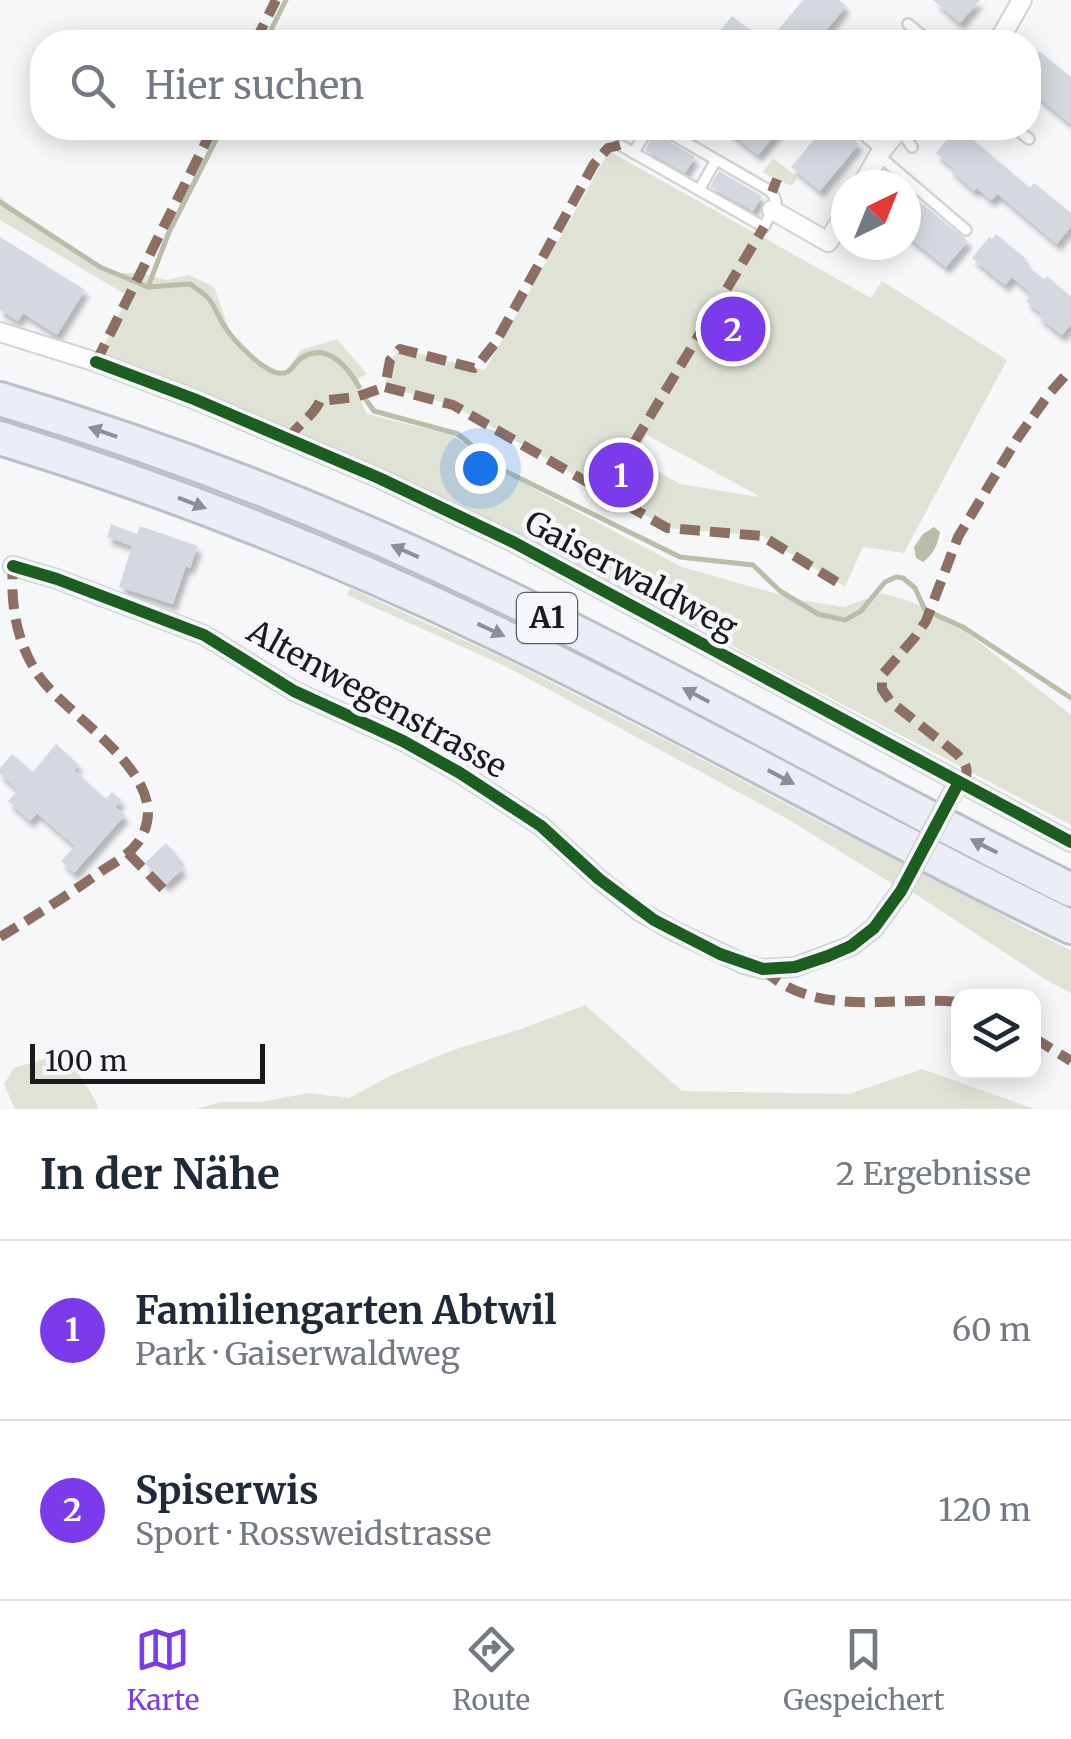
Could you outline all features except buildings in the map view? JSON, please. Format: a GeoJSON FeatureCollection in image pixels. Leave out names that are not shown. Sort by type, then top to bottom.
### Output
{"type":"FeatureCollection","features":[{"type":"Feature","properties":{"kind":"highway","name":"A1"},"geometry":{"type":"LineString","coordinates":[[0,398],[182,460],[420,557],[573,631],[1071,890]]}},
{"type":"Feature","properties":{"kind":"highway","name":"A1"},"geometry":{"type":"LineString","coordinates":[[0,438],[190,503],[421,598],[576,672],[960,874],[1071,927]]}},
{"type":"Feature","properties":{"kind":"street"},"geometry":{"type":"LineString","coordinates":[[1005,30],[1022,0]]}},
{"type":"Feature","properties":{"kind":"street"},"geometry":{"type":"LineString","coordinates":[[870,170],[890,140]]}},
{"type":"Feature","properties":{"kind":"street"},"geometry":{"type":"LineString","coordinates":[[772,210],[828,242],[831,237]]}},
{"type":"Feature","properties":{"kind":"street","name":"Gaiserwaldweg"},"geometry":{"type":"LineString","coordinates":[[0,332],[194,399],[379,478],[512,542],[956,786],[1071,842]]}},
{"type":"Feature","properties":{"kind":"street","name":"Altenwegenstrasse"},"geometry":{"type":"LineString","coordinates":[[8,564],[204,635],[294,691],[403,741],[541,826],[639,911],[674,931],[763,970],[795,967],[828,956],[851,946],[874,928],[901,891],[956,786]]}},
{"type":"Feature","properties":{"kind":"lane"},"geometry":{"type":"LineString","coordinates":[[908,24],[915,30]]}},
{"type":"Feature","properties":{"kind":"lane"},"geometry":{"type":"LineString","coordinates":[[634,152],[642,140]]}},
{"type":"Feature","properties":{"kind":"lane"},"geometry":{"type":"LineString","coordinates":[[620,145],[764,227],[776,202],[772,192],[681,140]]}},
{"type":"Feature","properties":{"kind":"lane"},"geometry":{"type":"LineString","coordinates":[[868,140],[966,230]]}},
{"type":"Feature","properties":{"kind":"lane"},"geometry":{"type":"LineString","coordinates":[[907,140],[912,148]]}},
{"type":"Feature","properties":{"kind":"lane"},"geometry":{"type":"LineString","coordinates":[[699,190],[716,160]]}},
{"type":"Feature","properties":{"kind":"shaded area"},"geometry":{"type":"Polygon","coordinates":[[[609,151],[871,298],[882,281],[1007,360],[904,553],[863,547],[845,587],[762,536],[667,528],[453,405],[385,387],[390,360],[400,349],[485,370],[609,151]],[[647,435],[634,457],[680,484],[759,496],[647,435]]]}},
{"type":"Feature","properties":{"kind":"shaded area"},"geometry":{"type":"Polygon","coordinates":[[[773,158],[797,177],[792,186],[763,172],[773,158]]]}},
{"type":"Feature","properties":{"kind":"shaded area"},"geometry":{"type":"Polygon","coordinates":[[[0,197],[46,233],[116,273],[140,273],[166,280],[189,275],[214,287],[232,337],[260,361],[284,374],[301,350],[337,339],[367,374],[359,378],[357,393],[367,414],[452,435],[486,461],[538,491],[682,567],[795,599],[844,607],[882,593],[951,620],[1071,715],[1071,825],[632,593],[400,479],[200,392],[99,356],[128,296],[0,220],[0,197]]]}},
{"type":"Feature","properties":{"kind":"shaded area"},"geometry":{"type":"Polygon","coordinates":[[[934,527],[940,532],[938,541],[923,562],[916,558],[914,547],[934,527]]]}},
{"type":"Feature","properties":{"kind":"shaded area"},"geometry":{"type":"Polygon","coordinates":[[[350,588],[507,660],[830,827],[904,859],[1071,950],[1071,993],[900,884],[896,886],[786,818],[505,666],[347,595],[350,588]]]}},
{"type":"Feature","properties":{"kind":"shaded area"},"geometry":{"type":"Polygon","coordinates":[[[585,1005],[682,1091],[849,1094],[922,1069],[1035,1109],[196,1109],[221,1102],[260,1102],[309,1093],[349,1098],[453,1050],[585,1005]]]}},
{"type":"Feature","properties":{"kind":"shaded area"},"geometry":{"type":"Polygon","coordinates":[[[47,1058],[77,1071],[98,1109],[15,1109],[4,1084],[14,1068],[47,1058]]]}},
{"type":"Feature","properties":{"kind":"waterway"},"geometry":{"type":"LineString","coordinates":[[271,30],[286,0]]}},
{"type":"Feature","properties":{"kind":"waterway"},"geometry":{"type":"LineString","coordinates":[[148,287],[169,232],[216,140]]}},
{"type":"Feature","properties":{"kind":"waterway"},"geometry":{"type":"LineString","coordinates":[[0,202],[100,267],[148,287],[190,284],[209,299],[241,347],[272,371],[286,372],[303,357],[321,353],[337,360],[359,387]]}},
{"type":"Feature","properties":{"kind":"waterway"},"geometry":{"type":"LineString","coordinates":[[364,397],[374,411],[458,434],[499,468],[680,557],[753,565],[780,591],[818,614],[845,620],[861,611],[885,582],[903,578],[915,588],[925,610],[963,627],[1071,698]]}},
{"type":"Feature","properties":{"kind":"marked path"},"geometry":{"type":"LineString","coordinates":[[261,30],[276,0]]}},
{"type":"Feature","properties":{"kind":"marked path"},"geometry":{"type":"LineString","coordinates":[[96,362],[207,140]]}},
{"type":"Feature","properties":{"kind":"marked path"},"geometry":{"type":"LineString","coordinates":[[620,145],[608,148],[594,164],[496,342],[477,366],[400,349],[390,360],[385,387],[453,405],[667,528],[762,536],[845,587]]}},
{"type":"Feature","properties":{"kind":"marked path"},"geometry":{"type":"LineString","coordinates":[[772,192],[777,179]]}},
{"type":"Feature","properties":{"kind":"marked path"},"geometry":{"type":"LineString","coordinates":[[634,443],[764,227]]}},
{"type":"Feature","properties":{"kind":"marked path"},"geometry":{"type":"LineString","coordinates":[[963,784],[967,772],[963,762],[891,702],[882,689],[882,675],[926,621],[958,537],[1017,439],[1071,369]]}},
{"type":"Feature","properties":{"kind":"marked path"},"geometry":{"type":"LineString","coordinates":[[288,440],[320,401],[356,397],[385,387]]}},
{"type":"Feature","properties":{"kind":"marked path"},"geometry":{"type":"LineString","coordinates":[[0,937],[127,854],[139,841],[148,818],[145,795],[133,773],[116,751],[54,693],[31,664],[17,624],[13,566]]}},
{"type":"Feature","properties":{"kind":"marked path"},"geometry":{"type":"LineString","coordinates":[[128,853],[164,890]]}},
{"type":"Feature","properties":{"kind":"marked path"},"geometry":{"type":"LineString","coordinates":[[763,969],[784,985],[831,1000],[951,1002]]}},
{"type":"Feature","properties":{"kind":"marked path"},"geometry":{"type":"LineString","coordinates":[[1041,1042],[1071,1061]]}},
{"type":"Feature","properties":{"kind":"cycle path"},"geometry":{"type":"LineString","coordinates":[[96,362],[379,478],[513,542],[1071,842]]}},
{"type":"Feature","properties":{"kind":"cycle path"},"geometry":{"type":"LineString","coordinates":[[13,566],[204,635],[294,691],[403,741],[541,826],[599,879],[654,920],[720,954],[763,969],[795,967],[828,956],[851,946],[874,928],[901,891],[959,782]]}},
{"type":"Feature","properties":{"kind":"place","name":"Spiserwis"},"geometry":{"type":"Point","coordinates":[733,329]}},
{"type":"Feature","properties":{"kind":"place","name":"Familiengarten Abtwil"},"geometry":{"type":"Point","coordinates":[621,475]}}]}
